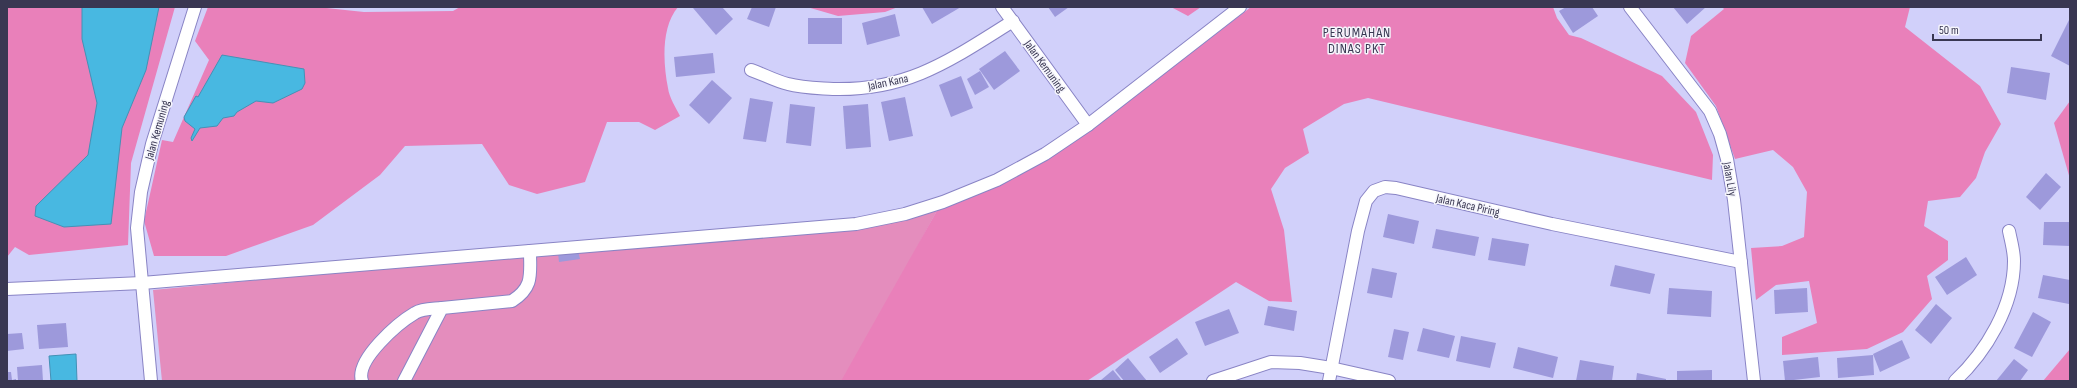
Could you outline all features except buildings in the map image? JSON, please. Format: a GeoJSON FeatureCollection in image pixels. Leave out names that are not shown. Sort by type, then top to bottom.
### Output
{"type":"FeatureCollection","features":[{"type":"Feature","properties":{"kind":"street","name":"Jalan Kemuning"},"geometry":{"type":"LineString","coordinates":[[151,381],[137,228],[141,192],[152,144],[195,7]]}},
{"type":"Feature","properties":{"kind":"street","name":"Jalan Kemuning"},"geometry":{"type":"LineString","coordinates":[[1002,7],[1088,125]]}},
{"type":"Feature","properties":{"kind":"street"},"geometry":{"type":"LineString","coordinates":[[7,289],[142,283],[856,224],[905,214],[943,202],[996,180],[1044,154],[1088,125],[1240,7]]}},
{"type":"Feature","properties":{"kind":"street","name":"Jalan Lily"},"geometry":{"type":"LineString","coordinates":[[1630,7],[1710,111],[1720,134],[1727,159],[1734,200],[1754,381]]}},
{"type":"Feature","properties":{"kind":"street","name":"Jalan Kana"},"geometry":{"type":"LineString","coordinates":[[751,70],[788,84],[816,88],[851,89],[885,85],[916,76],[953,58],[1012,20]]}},
{"type":"Feature","properties":{"kind":"street","name":"Jalan Kaca Piring"},"geometry":{"type":"LineString","coordinates":[[1329,381],[1330,368],[1366,201],[1374,191],[1385,187],[1396,188],[1552,224],[1741,262]]}},
{"type":"Feature","properties":{"kind":"street"},"geometry":{"type":"LineString","coordinates":[[1955,381],[1971,366],[1991,339],[2002,313],[2010,287],[2014,262],[2009,231]]}},
{"type":"Feature","properties":{"kind":"street"},"geometry":{"type":"LineString","coordinates":[[362,381],[362,366],[370,352],[415,313],[424,310],[512,300],[521,295],[530,280],[530,250]]}},
{"type":"Feature","properties":{"kind":"street"},"geometry":{"type":"LineString","coordinates":[[404,381],[442,308]]}},
{"type":"Feature","properties":{"kind":"street"},"geometry":{"type":"LineString","coordinates":[[1213,381],[1271,362],[1300,363],[1389,381]]}},
{"type":"Feature","properties":{"kind":"shaded area"},"geometry":{"type":"Polygon","coordinates":[[[7,7],[175,7],[131,163],[128,245],[29,255],[15,247],[7,257],[7,7]]]}},
{"type":"Feature","properties":{"kind":"shaded area"},"geometry":{"type":"Polygon","coordinates":[[[208,7],[317,7],[364,12],[453,11],[460,7],[678,7],[672,15],[666,35],[664,57],[669,91],[680,116],[655,130],[639,122],[607,122],[585,182],[537,194],[509,185],[482,144],[405,146],[380,175],[313,225],[226,256],[154,256],[144,221],[162,140],[173,142],[209,60],[195,41],[208,7]]]}},
{"type":"Feature","properties":{"kind":"shaded area"},"geometry":{"type":"Polygon","coordinates":[[[807,7],[898,7],[885,12],[838,16],[807,7]]]}},
{"type":"Feature","properties":{"kind":"shaded area"},"geometry":{"type":"Polygon","coordinates":[[[1171,7],[1201,7],[1188,16],[1171,7]]]}},
{"type":"Feature","properties":{"kind":"shaded area"},"geometry":{"type":"Polygon","coordinates":[[[1251,7],[1553,7],[1557,18],[1569,35],[1581,38],[1662,76],[1696,112],[1713,155],[1712,180],[1368,98],[1344,104],[1303,129],[1309,153],[1285,168],[1271,189],[1284,230],[1292,302],[1269,301],[1236,282],[1087,381],[841,381],[939,207],[1051,156],[1091,130],[1251,7]]]}},
{"type":"Feature","properties":{"kind":"shaded area"},"geometry":{"type":"Polygon","coordinates":[[[1722,7],[1910,7],[1905,27],[1980,86],[2001,124],[1985,152],[1976,178],[1960,197],[1928,201],[1924,226],[1948,241],[1948,260],[1927,276],[1932,299],[1903,332],[1867,349],[1782,355],[1782,337],[1817,323],[1809,281],[1776,285],[1756,300],[1751,248],[1782,246],[1804,237],[1807,192],[1793,167],[1773,150],[1735,159],[1716,106],[1685,63],[1691,36],[1724,9],[1722,7]]]}},
{"type":"Feature","properties":{"kind":"shaded area"},"geometry":{"type":"Polygon","coordinates":[[[2070,101],[2070,179],[2054,123],[2070,101]]]}},
{"type":"Feature","properties":{"kind":"shaded area"},"geometry":{"type":"Polygon","coordinates":[[[939,207],[844,381],[162,381],[153,290],[905,217],[939,207]]]}},
{"type":"Feature","properties":{"kind":"shaded area"},"geometry":{"type":"Polygon","coordinates":[[[2070,349],[2070,381],[2043,381],[2070,349]]]}},
{"type":"Feature","properties":{"kind":"water"},"geometry":{"type":"Polygon","coordinates":[[[82,7],[159,7],[146,70],[122,128],[111,224],[64,227],[35,216],[36,206],[88,155],[97,103],[82,39],[82,7]]]}},
{"type":"Feature","properties":{"kind":"water"},"geometry":{"type":"Polygon","coordinates":[[[222,55],[304,69],[305,83],[302,89],[273,103],[256,101],[237,112],[234,116],[223,118],[217,126],[200,128],[192,141],[191,138],[195,129],[185,121],[184,117],[196,96],[198,97],[222,55]]]}},
{"type":"Feature","properties":{"kind":"water"},"geometry":{"type":"Polygon","coordinates":[[[76,354],[77,381],[51,381],[49,356],[76,354]]]}},
{"type":"Feature","properties":{"kind":"district","name":"PERUMAHAN DINAS PKT"},"geometry":{"type":"Point","coordinates":[1357,40]}}]}
